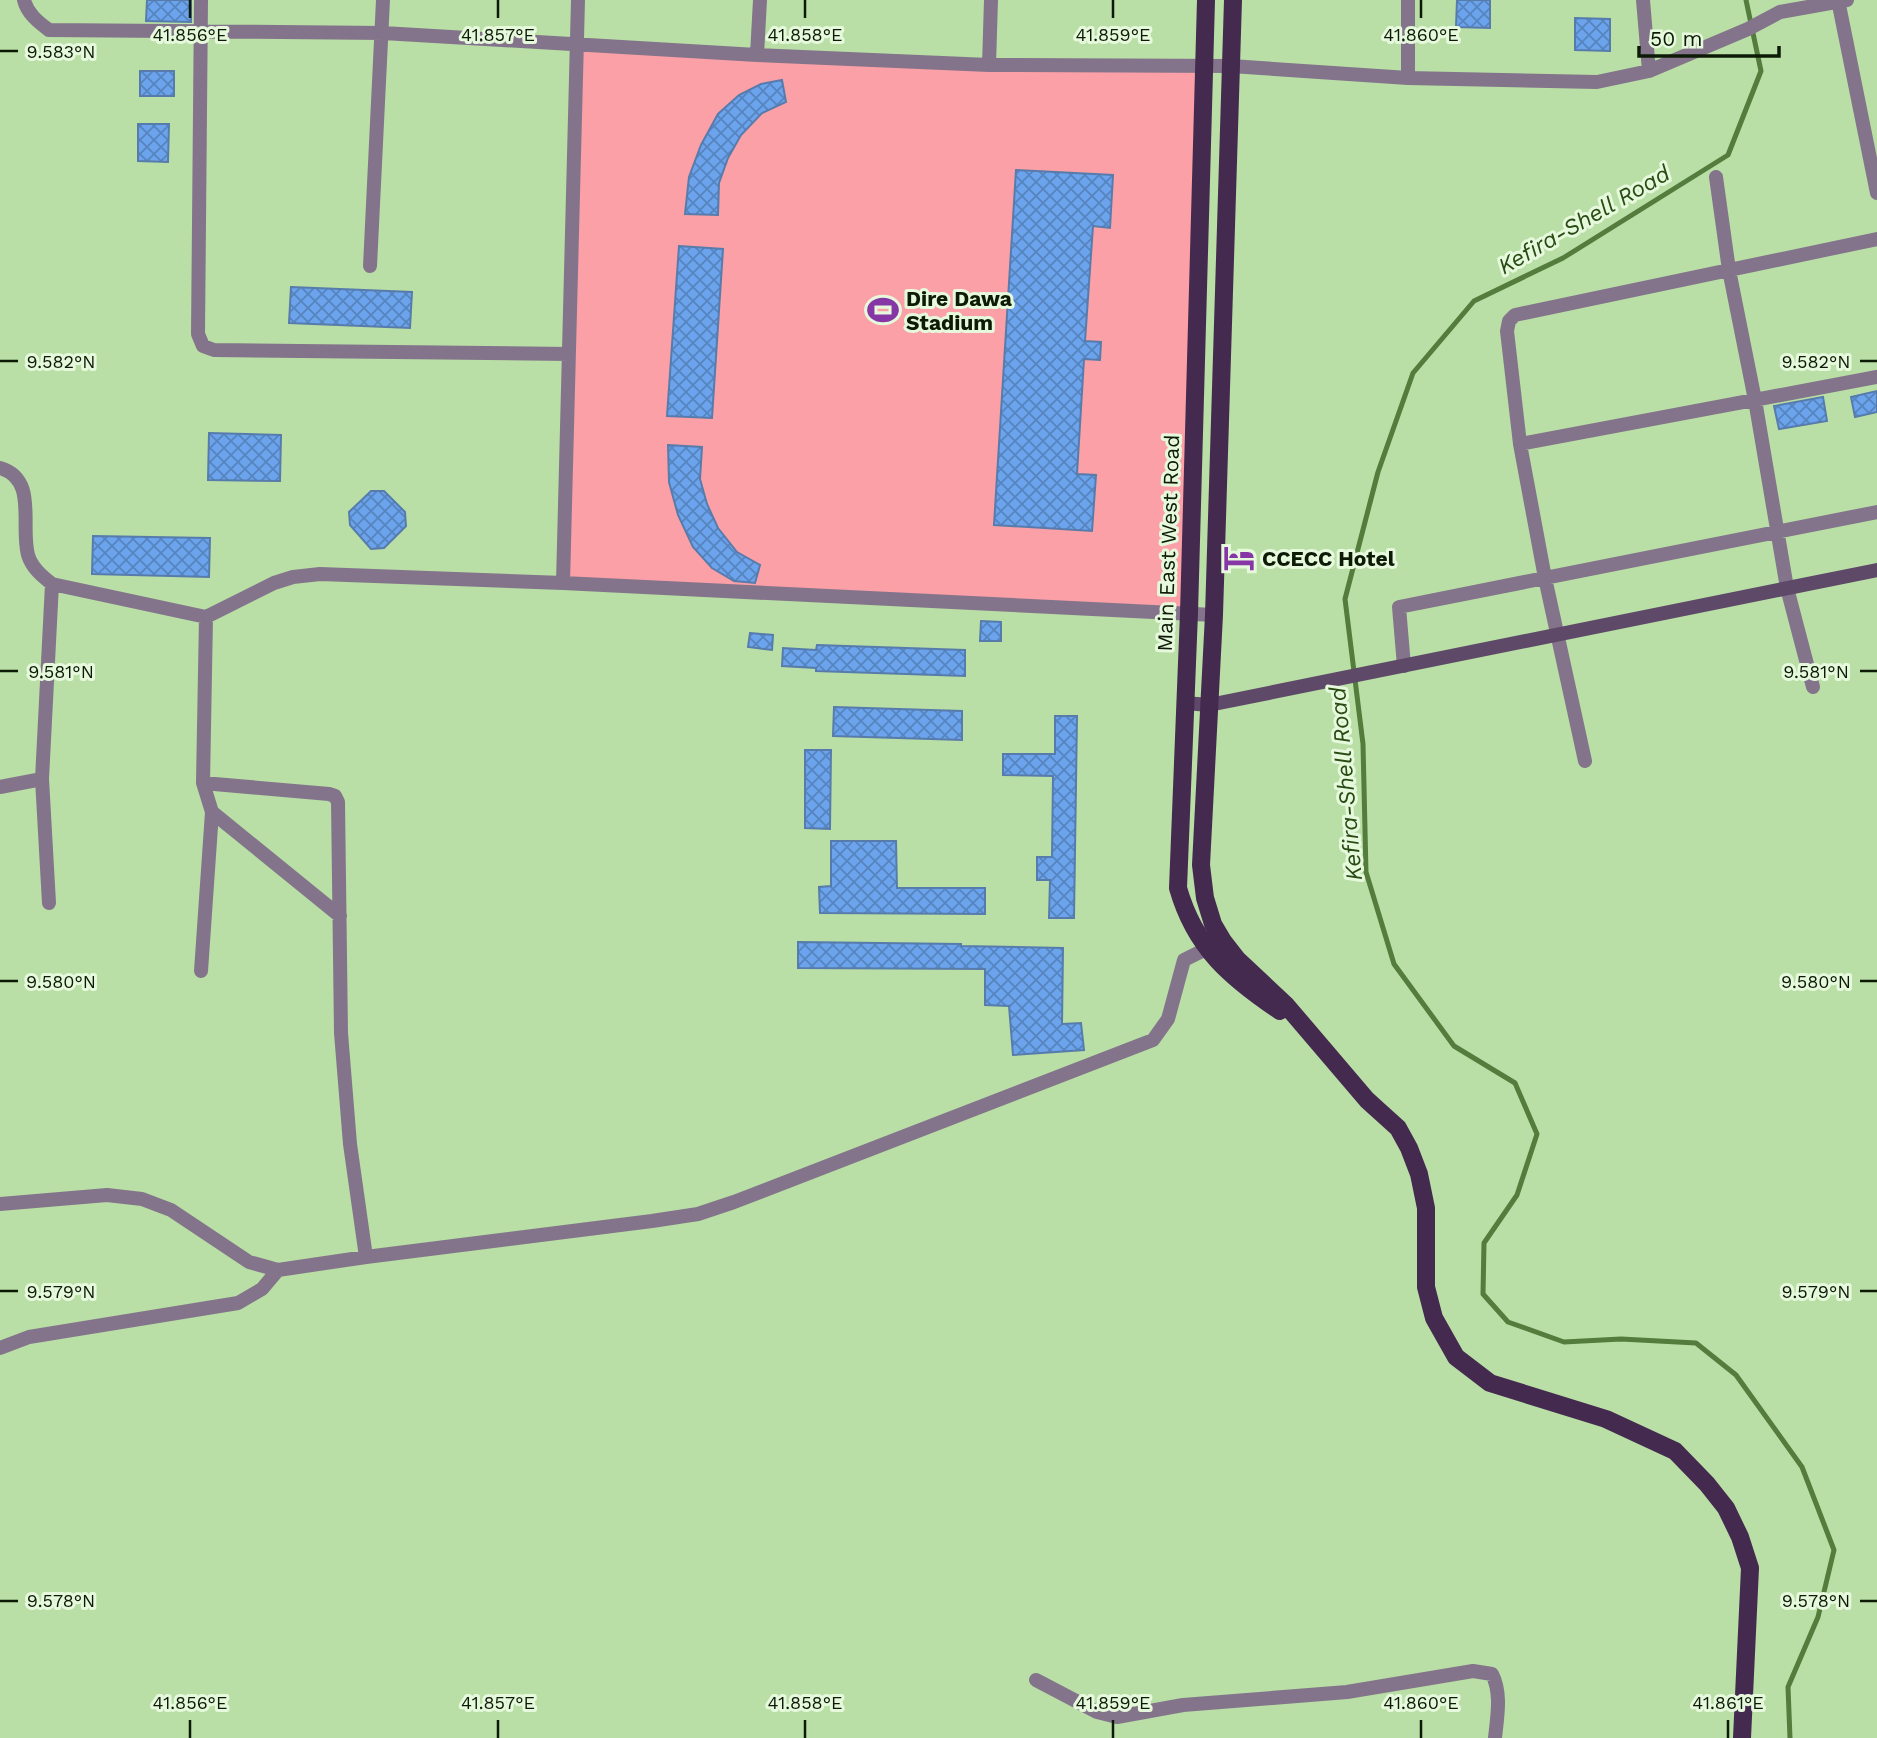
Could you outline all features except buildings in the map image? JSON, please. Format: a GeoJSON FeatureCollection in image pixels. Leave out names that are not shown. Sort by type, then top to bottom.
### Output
{"type":"FeatureCollection","features":[{"type":"Feature","properties":{"kind":"main road","name":"Main East West Road"},"geometry":{"type":"LineString","coordinates":[[1206,0],[1189,613],[1178,888],[1191,925],[1206,948],[1240,984],[1308,1030]]}},
{"type":"Feature","properties":{"kind":"main road","name":"Main East West Road"},"geometry":{"type":"LineString","coordinates":[[1233,0],[1214,615],[1201,865],[1205,898],[1213,924],[1237,959],[1286,1005],[1367,1100],[1398,1128],[1409,1147],[1419,1174],[1426,1208],[1426,1287],[1434,1318],[1456,1357],[1490,1383],[1606,1419],[1675,1451],[1726,1508],[1741,1537],[1750,1568],[1742,1738]]}},
{"type":"Feature","properties":{"kind":"main road"},"geometry":{"type":"LineString","coordinates":[[1198,265],[1225,267]]}},
{"type":"Feature","properties":{"kind":"street"},"geometry":{"type":"LineString","coordinates":[[24,0],[25,6],[36,20],[49,30],[383,33],[757,55],[989,65],[1231,66],[1408,78],[1597,82],[1649,71],[1748,29],[1780,12],[1841,1],[1877,192]]}},
{"type":"Feature","properties":{"kind":"street"},"geometry":{"type":"LineString","coordinates":[[201,0],[198,334],[203,346],[214,350],[569,354]]}},
{"type":"Feature","properties":{"kind":"street"},"geometry":{"type":"LineString","coordinates":[[370,266],[383,0]]}},
{"type":"Feature","properties":{"kind":"street"},"geometry":{"type":"LineString","coordinates":[[563,583],[578,0]]}},
{"type":"Feature","properties":{"kind":"street"},"geometry":{"type":"LineString","coordinates":[[757,55],[760,0]]}},
{"type":"Feature","properties":{"kind":"street"},"geometry":{"type":"LineString","coordinates":[[989,65],[991,0]]}},
{"type":"Feature","properties":{"kind":"street"},"geometry":{"type":"LineString","coordinates":[[1408,0],[1408,78]]}},
{"type":"Feature","properties":{"kind":"street"},"geometry":{"type":"LineString","coordinates":[[1643,0],[1649,71]]}},
{"type":"Feature","properties":{"kind":"street"},"geometry":{"type":"LineString","coordinates":[[1717,177],[1729,270],[1755,400],[1787,588],[1813,687]]}},
{"type":"Feature","properties":{"kind":"street"},"geometry":{"type":"LineString","coordinates":[[1584,761],[1556,635],[1520,444],[1507,331],[1509,320],[1515,315],[1877,239]]}},
{"type":"Feature","properties":{"kind":"street"},"geometry":{"type":"LineString","coordinates":[[1520,444],[1877,377]]}},
{"type":"Feature","properties":{"kind":"street"},"geometry":{"type":"LineString","coordinates":[[0,468],[17,475],[23,487],[29,557],[37,572],[52,584],[206,617],[274,583],[320,574],[563,583],[1214,615]]}},
{"type":"Feature","properties":{"kind":"street"},"geometry":{"type":"LineString","coordinates":[[1404,666],[1399,607],[1877,512]]}},
{"type":"Feature","properties":{"kind":"street"},"geometry":{"type":"LineString","coordinates":[[1185,703],[1209,705],[1877,570]]}},
{"type":"Feature","properties":{"kind":"street"},"geometry":{"type":"LineString","coordinates":[[49,903],[42,779],[52,584]]}},
{"type":"Feature","properties":{"kind":"street"},"geometry":{"type":"LineString","coordinates":[[201,971],[212,811],[203,783],[206,617]]}},
{"type":"Feature","properties":{"kind":"street"},"geometry":{"type":"LineString","coordinates":[[0,787],[42,779]]}},
{"type":"Feature","properties":{"kind":"street"},"geometry":{"type":"LineString","coordinates":[[203,783],[335,796],[338,802],[341,1033],[349,1144],[366,1257]]}},
{"type":"Feature","properties":{"kind":"street"},"geometry":{"type":"LineString","coordinates":[[212,811],[340,916]]}},
{"type":"Feature","properties":{"kind":"street"},"geometry":{"type":"LineString","coordinates":[[0,1204],[107,1195],[142,1199],[171,1210],[249,1262],[278,1270],[698,1214],[1153,1040],[1168,1019],[1184,960],[1223,941]]}},
{"type":"Feature","properties":{"kind":"street"},"geometry":{"type":"LineString","coordinates":[[0,1348],[29,1337],[238,1303],[262,1289],[278,1270]]}},
{"type":"Feature","properties":{"kind":"street"},"geometry":{"type":"LineString","coordinates":[[1036,1680],[1097,1712],[1116,1717],[1183,1705],[1347,1692],[1473,1671],[1486,1672],[1492,1674],[1496,1684],[1498,1705],[1495,1738]]}},
{"type":"Feature","properties":{"kind":"shaded area","name":"Dire Dawa Stadium"},"geometry":{"type":"Polygon","coordinates":[[[576,45],[1204,66],[1189,613],[563,583],[576,45]]]}},
{"type":"Feature","properties":{"kind":"waterway","name":"Kefira-Shell Road"},"geometry":{"type":"LineString","coordinates":[[1746,0],[1761,71],[1728,155],[1563,258],[1474,301],[1413,373],[1378,472],[1345,599],[1363,744],[1366,872],[1394,964],[1454,1046],[1515,1083],[1537,1134],[1517,1195],[1484,1243],[1483,1294],[1508,1322],[1564,1342],[1621,1339],[1696,1343],[1736,1375],[1802,1467],[1834,1550],[1818,1617],[1788,1687],[1790,1738]]}},
{"type":"Feature","properties":{"kind":"place","name":"Dire Dawa Stadium"},"geometry":{"type":"Point","coordinates":[883,310]}},
{"type":"Feature","properties":{"kind":"place","name":"CCECC Hotel"},"geometry":{"type":"Point","coordinates":[1239,558]}}]}
